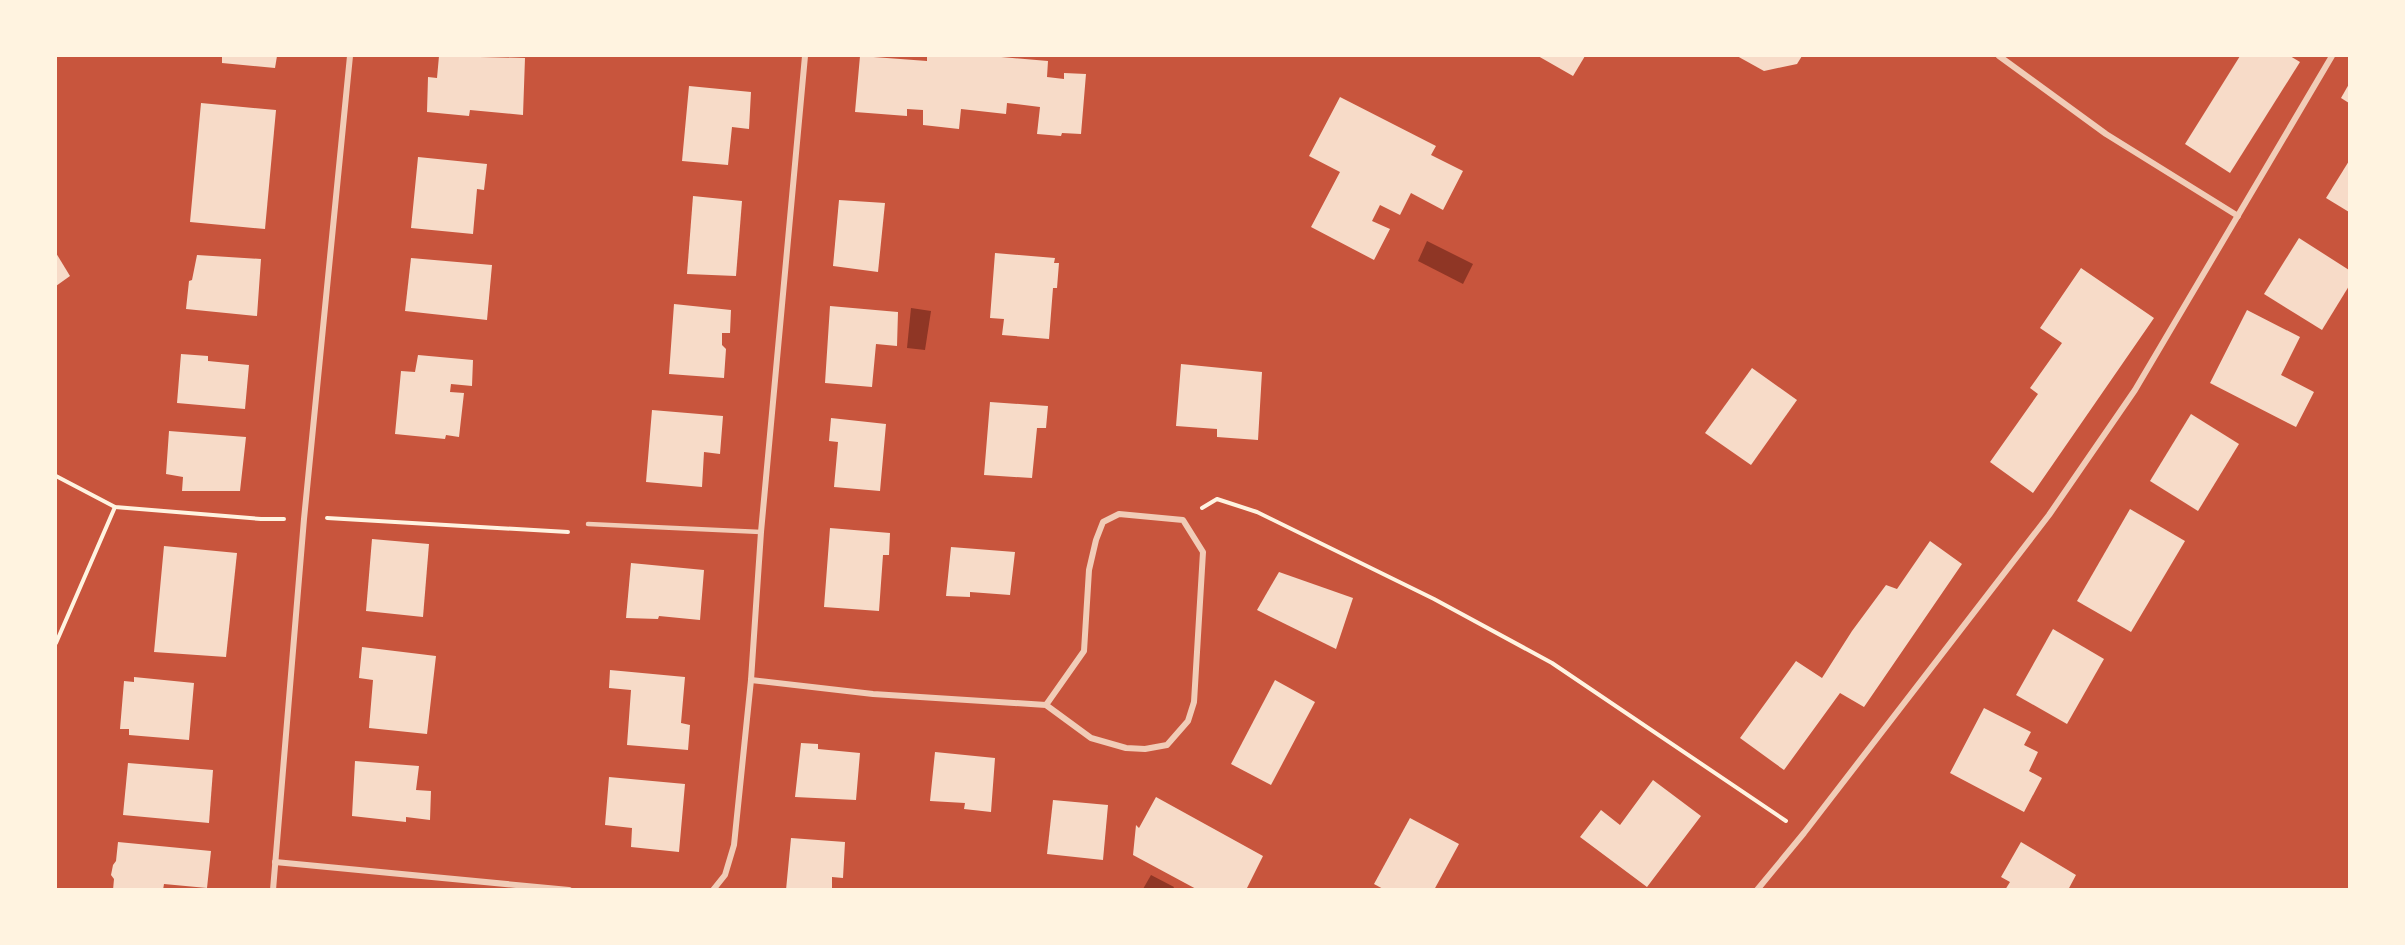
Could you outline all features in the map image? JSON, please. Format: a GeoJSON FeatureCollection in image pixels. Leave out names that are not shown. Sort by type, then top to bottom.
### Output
{"type":"FeatureCollection","features":[{"type":"Feature","properties":{"kind":"street"},"geometry":{"type":"LineString","coordinates":[[273,890],[304,519],[350,56]]}},
{"type":"Feature","properties":{"kind":"street"},"geometry":{"type":"LineString","coordinates":[[713,890],[725,875],[734,845],[751,680],[761,532],[805,56]]}},
{"type":"Feature","properties":{"kind":"street"},"geometry":{"type":"LineString","coordinates":[[1999,56],[2106,134],[2238,216]]}},
{"type":"Feature","properties":{"kind":"street"},"geometry":{"type":"LineString","coordinates":[[1757,890],[1804,833],[2049,515],[2135,390],[2332,56]]}},
{"type":"Feature","properties":{"kind":"street"},"geometry":{"type":"LineString","coordinates":[[751,680],[873,694],[1046,705],[1091,738],[1126,748],[1145,749],[1167,745],[1188,721],[1194,702],[1203,552],[1183,520],[1119,514],[1103,522],[1089,570],[1084,651],[1046,705]]}},
{"type":"Feature","properties":{"kind":"street"},"geometry":{"type":"LineString","coordinates":[[275,862],[569,890]]}},
{"type":"Feature","properties":{"kind":"lane"},"geometry":{"type":"LineString","coordinates":[[588,524],[761,532]]}},
{"type":"Feature","properties":{"kind":"path"},"geometry":{"type":"LineString","coordinates":[[56,476],[115,507],[261,519],[346,519],[572,533],[588,524]]}},
{"type":"Feature","properties":{"kind":"path"},"geometry":{"type":"LineString","coordinates":[[1183,520],[1217,500],[1257,512],[1434,599],[1552,663],[1804,833]]}},
{"type":"Feature","properties":{"kind":"path"},"geometry":{"type":"LineString","coordinates":[[56,643],[115,507]]}},
{"type":"Feature","properties":{"kind":"shaded area"},"geometry":{"type":"Polygon","coordinates":[[[1427,241],[1473,264],[1463,284],[1418,261],[1427,241]]]}},
{"type":"Feature","properties":{"kind":"shaded area"},"geometry":{"type":"Polygon","coordinates":[[[911,308],[931,311],[925,350],[907,348],[911,308]]]}},
{"type":"Feature","properties":{"kind":"shaded area"},"geometry":{"type":"Polygon","coordinates":[[[1151,875],[1174,887],[1173,889],[1143,889],[1151,875]]]}},
{"type":"Feature","properties":{"kind":"building"},"geometry":{"type":"Polygon","coordinates":[[[222,56],[277,56],[275,68],[222,63],[222,56]]]}},
{"type":"Feature","properties":{"kind":"building"},"geometry":{"type":"Polygon","coordinates":[[[439,56],[525,58],[523,115],[470,110],[469,116],[427,112],[428,77],[437,78],[439,56]]]}},
{"type":"Feature","properties":{"kind":"building"},"geometry":{"type":"Polygon","coordinates":[[[860,56],[927,61],[927,56],[990,56],[1048,61],[1047,77],[1064,79],[1064,73],[1086,74],[1081,134],[1062,133],[1061,136],[1037,134],[1040,107],[1007,103],[1006,114],[961,109],[959,129],[923,125],[923,110],[907,109],[907,116],[855,112],[860,56]]]}},
{"type":"Feature","properties":{"kind":"building"},"geometry":{"type":"Polygon","coordinates":[[[1538,56],[1585,56],[1573,76],[1538,56]]]}},
{"type":"Feature","properties":{"kind":"building"},"geometry":{"type":"Polygon","coordinates":[[[1737,56],[1802,56],[1797,64],[1764,71],[1737,56]]]}},
{"type":"Feature","properties":{"kind":"building"},"geometry":{"type":"Polygon","coordinates":[[[2240,56],[2290,56],[2300,62],[2230,173],[2185,144],[2240,56]]]}},
{"type":"Feature","properties":{"kind":"building"},"geometry":{"type":"Polygon","coordinates":[[[2349,84],[2349,103],[2341,98],[2349,84]]]}},
{"type":"Feature","properties":{"kind":"building"},"geometry":{"type":"Polygon","coordinates":[[[689,86],[751,92],[749,129],[732,127],[728,165],[682,161],[689,86]]]}},
{"type":"Feature","properties":{"kind":"building"},"geometry":{"type":"Polygon","coordinates":[[[1340,97],[1436,146],[1431,155],[1463,171],[1443,210],[1411,193],[1400,215],[1380,205],[1372,221],[1390,229],[1374,260],[1311,227],[1340,172],[1309,156],[1340,97]]]}},
{"type":"Feature","properties":{"kind":"building"},"geometry":{"type":"Polygon","coordinates":[[[201,103],[276,110],[265,229],[190,222],[201,103]]]}},
{"type":"Feature","properties":{"kind":"building"},"geometry":{"type":"Polygon","coordinates":[[[418,157],[487,164],[484,190],[477,189],[473,234],[411,228],[418,157]]]}},
{"type":"Feature","properties":{"kind":"building"},"geometry":{"type":"Polygon","coordinates":[[[2349,161],[2349,212],[2326,198],[2349,161]]]}},
{"type":"Feature","properties":{"kind":"building"},"geometry":{"type":"Polygon","coordinates":[[[693,196],[742,201],[736,276],[687,274],[693,196]]]}},
{"type":"Feature","properties":{"kind":"building"},"geometry":{"type":"Polygon","coordinates":[[[839,200],[885,203],[878,272],[833,266],[839,200]]]}},
{"type":"Feature","properties":{"kind":"building"},"geometry":{"type":"Polygon","coordinates":[[[2299,238],[2349,270],[2349,286],[2322,330],[2264,294],[2299,238]]]}},
{"type":"Feature","properties":{"kind":"building"},"geometry":{"type":"Polygon","coordinates":[[[56,253],[70,276],[56,286],[56,253]]]}},
{"type":"Feature","properties":{"kind":"building"},"geometry":{"type":"Polygon","coordinates":[[[995,253],[1055,258],[1054,263],[1059,263],[1057,288],[1053,288],[1049,339],[1002,335],[1004,319],[990,318],[995,253]]]}},
{"type":"Feature","properties":{"kind":"building"},"geometry":{"type":"Polygon","coordinates":[[[197,255],[261,259],[257,316],[186,309],[189,281],[192,280],[197,255]]]}},
{"type":"Feature","properties":{"kind":"building"},"geometry":{"type":"Polygon","coordinates":[[[411,258],[492,265],[487,320],[405,311],[411,258]]]}},
{"type":"Feature","properties":{"kind":"building"},"geometry":{"type":"Polygon","coordinates":[[[2081,268],[2154,318],[2033,493],[1990,462],[2038,394],[2030,388],[2062,343],[2040,328],[2081,268]]]}},
{"type":"Feature","properties":{"kind":"building"},"geometry":{"type":"Polygon","coordinates":[[[674,304],[731,310],[730,333],[722,333],[722,345],[726,349],[724,378],[669,374],[674,304]]]}},
{"type":"Feature","properties":{"kind":"building"},"geometry":{"type":"Polygon","coordinates":[[[830,306],[898,312],[897,346],[876,344],[872,387],[825,383],[830,306]]]}},
{"type":"Feature","properties":{"kind":"building"},"geometry":{"type":"Polygon","coordinates":[[[2247,310],[2300,337],[2281,375],[2314,392],[2296,427],[2210,383],[2247,310]]]}},
{"type":"Feature","properties":{"kind":"building"},"geometry":{"type":"Polygon","coordinates":[[[181,354],[208,356],[208,361],[249,365],[245,409],[177,403],[181,354]]]}},
{"type":"Feature","properties":{"kind":"building"},"geometry":{"type":"Polygon","coordinates":[[[418,355],[473,360],[472,386],[451,384],[450,392],[464,393],[459,437],[446,435],[445,439],[395,434],[401,371],[415,372],[418,355]]]}},
{"type":"Feature","properties":{"kind":"building"},"geometry":{"type":"Polygon","coordinates":[[[1181,364],[1262,372],[1258,440],[1217,437],[1217,429],[1176,426],[1181,364]]]}},
{"type":"Feature","properties":{"kind":"building"},"geometry":{"type":"Polygon","coordinates":[[[1752,368],[1797,400],[1751,465],[1705,433],[1752,368]]]}},
{"type":"Feature","properties":{"kind":"building"},"geometry":{"type":"Polygon","coordinates":[[[990,402],[1048,406],[1046,428],[1037,428],[1032,478],[984,475],[990,402]]]}},
{"type":"Feature","properties":{"kind":"building"},"geometry":{"type":"Polygon","coordinates":[[[652,410],[723,416],[720,454],[704,452],[702,487],[646,482],[652,410]]]}},
{"type":"Feature","properties":{"kind":"building"},"geometry":{"type":"Polygon","coordinates":[[[2191,414],[2239,444],[2198,511],[2150,481],[2191,414]]]}},
{"type":"Feature","properties":{"kind":"building"},"geometry":{"type":"Polygon","coordinates":[[[831,418],[886,424],[880,491],[834,487],[838,442],[829,441],[831,418]]]}},
{"type":"Feature","properties":{"kind":"building"},"geometry":{"type":"Polygon","coordinates":[[[169,431],[246,437],[240,491],[182,491],[183,477],[166,474],[169,431]]]}},
{"type":"Feature","properties":{"kind":"building"},"geometry":{"type":"Polygon","coordinates":[[[2130,509],[2185,541],[2131,632],[2077,601],[2130,509]]]}},
{"type":"Feature","properties":{"kind":"building"},"geometry":{"type":"Polygon","coordinates":[[[830,528],[890,533],[889,555],[883,555],[879,611],[824,607],[830,528]]]}},
{"type":"Feature","properties":{"kind":"building"},"geometry":{"type":"Polygon","coordinates":[[[372,539],[429,544],[423,617],[366,611],[372,539]]]}},
{"type":"Feature","properties":{"kind":"building"},"geometry":{"type":"Polygon","coordinates":[[[1930,541],[1962,564],[1864,707],[1840,693],[1784,770],[1740,738],[1796,661],[1822,678],[1852,631],[1886,585],[1897,589],[1930,541]]]}},
{"type":"Feature","properties":{"kind":"building"},"geometry":{"type":"Polygon","coordinates":[[[164,546],[237,553],[226,657],[154,652],[164,546]]]}},
{"type":"Feature","properties":{"kind":"building"},"geometry":{"type":"Polygon","coordinates":[[[951,547],[1015,552],[1010,595],[970,592],[970,597],[946,596],[951,547]]]}},
{"type":"Feature","properties":{"kind":"building"},"geometry":{"type":"Polygon","coordinates":[[[631,563],[704,570],[700,620],[659,616],[658,619],[626,618],[631,563]]]}},
{"type":"Feature","properties":{"kind":"building"},"geometry":{"type":"Polygon","coordinates":[[[1279,572],[1353,598],[1336,649],[1257,610],[1279,572]]]}},
{"type":"Feature","properties":{"kind":"building"},"geometry":{"type":"Polygon","coordinates":[[[2053,629],[2104,659],[2067,724],[2016,695],[2053,629]]]}},
{"type":"Feature","properties":{"kind":"building"},"geometry":{"type":"Polygon","coordinates":[[[362,647],[436,656],[427,734],[369,728],[373,680],[359,678],[362,647]]]}},
{"type":"Feature","properties":{"kind":"building"},"geometry":{"type":"Polygon","coordinates":[[[610,670],[685,677],[681,723],[690,725],[688,750],[627,745],[631,690],[609,688],[610,670]]]}},
{"type":"Feature","properties":{"kind":"building"},"geometry":{"type":"Polygon","coordinates":[[[134,677],[194,683],[189,740],[129,735],[129,729],[120,729],[124,681],[134,682],[134,677]]]}},
{"type":"Feature","properties":{"kind":"building"},"geometry":{"type":"Polygon","coordinates":[[[1275,680],[1315,702],[1271,785],[1231,764],[1275,680]]]}},
{"type":"Feature","properties":{"kind":"building"},"geometry":{"type":"Polygon","coordinates":[[[1984,708],[2031,732],[2024,745],[2038,752],[2029,771],[2042,778],[2024,812],[1950,773],[1984,708]]]}},
{"type":"Feature","properties":{"kind":"building"},"geometry":{"type":"Polygon","coordinates":[[[801,743],[818,744],[818,749],[860,753],[856,800],[795,797],[801,743]]]}},
{"type":"Feature","properties":{"kind":"building"},"geometry":{"type":"Polygon","coordinates":[[[935,752],[995,758],[991,812],[964,809],[965,803],[930,801],[935,752]]]}},
{"type":"Feature","properties":{"kind":"building"},"geometry":{"type":"Polygon","coordinates":[[[355,761],[419,766],[416,790],[431,791],[430,820],[406,817],[406,822],[352,816],[355,761]]]}},
{"type":"Feature","properties":{"kind":"building"},"geometry":{"type":"Polygon","coordinates":[[[128,763],[213,770],[209,823],[123,815],[128,763]]]}},
{"type":"Feature","properties":{"kind":"building"},"geometry":{"type":"Polygon","coordinates":[[[609,777],[685,784],[679,852],[631,847],[632,828],[605,825],[609,777]]]}},
{"type":"Feature","properties":{"kind":"building"},"geometry":{"type":"Polygon","coordinates":[[[1653,780],[1701,816],[1647,887],[1580,837],[1601,810],[1620,825],[1653,780]]]}},
{"type":"Feature","properties":{"kind":"building"},"geometry":{"type":"Polygon","coordinates":[[[1156,797],[1263,856],[1246,890],[1198,890],[1133,855],[1136,825],[1139,828],[1156,797]]]}},
{"type":"Feature","properties":{"kind":"building"},"geometry":{"type":"Polygon","coordinates":[[[1053,800],[1108,805],[1103,860],[1047,854],[1053,800]]]}},
{"type":"Feature","properties":{"kind":"building"},"geometry":{"type":"Polygon","coordinates":[[[1410,818],[1459,844],[1434,890],[1385,890],[1374,884],[1410,818]]]}},
{"type":"Feature","properties":{"kind":"building"},"geometry":{"type":"Polygon","coordinates":[[[791,838],[845,842],[843,878],[832,877],[832,890],[786,890],[791,838]]]}},
{"type":"Feature","properties":{"kind":"building"},"geometry":{"type":"Polygon","coordinates":[[[118,842],[211,851],[207,888],[164,884],[163,890],[113,890],[114,879],[111,875],[116,861],[118,842]]]}},
{"type":"Feature","properties":{"kind":"building"},"geometry":{"type":"Polygon","coordinates":[[[2021,842],[2076,875],[2068,890],[2005,890],[2010,882],[2001,877],[2021,842]]]}}]}
